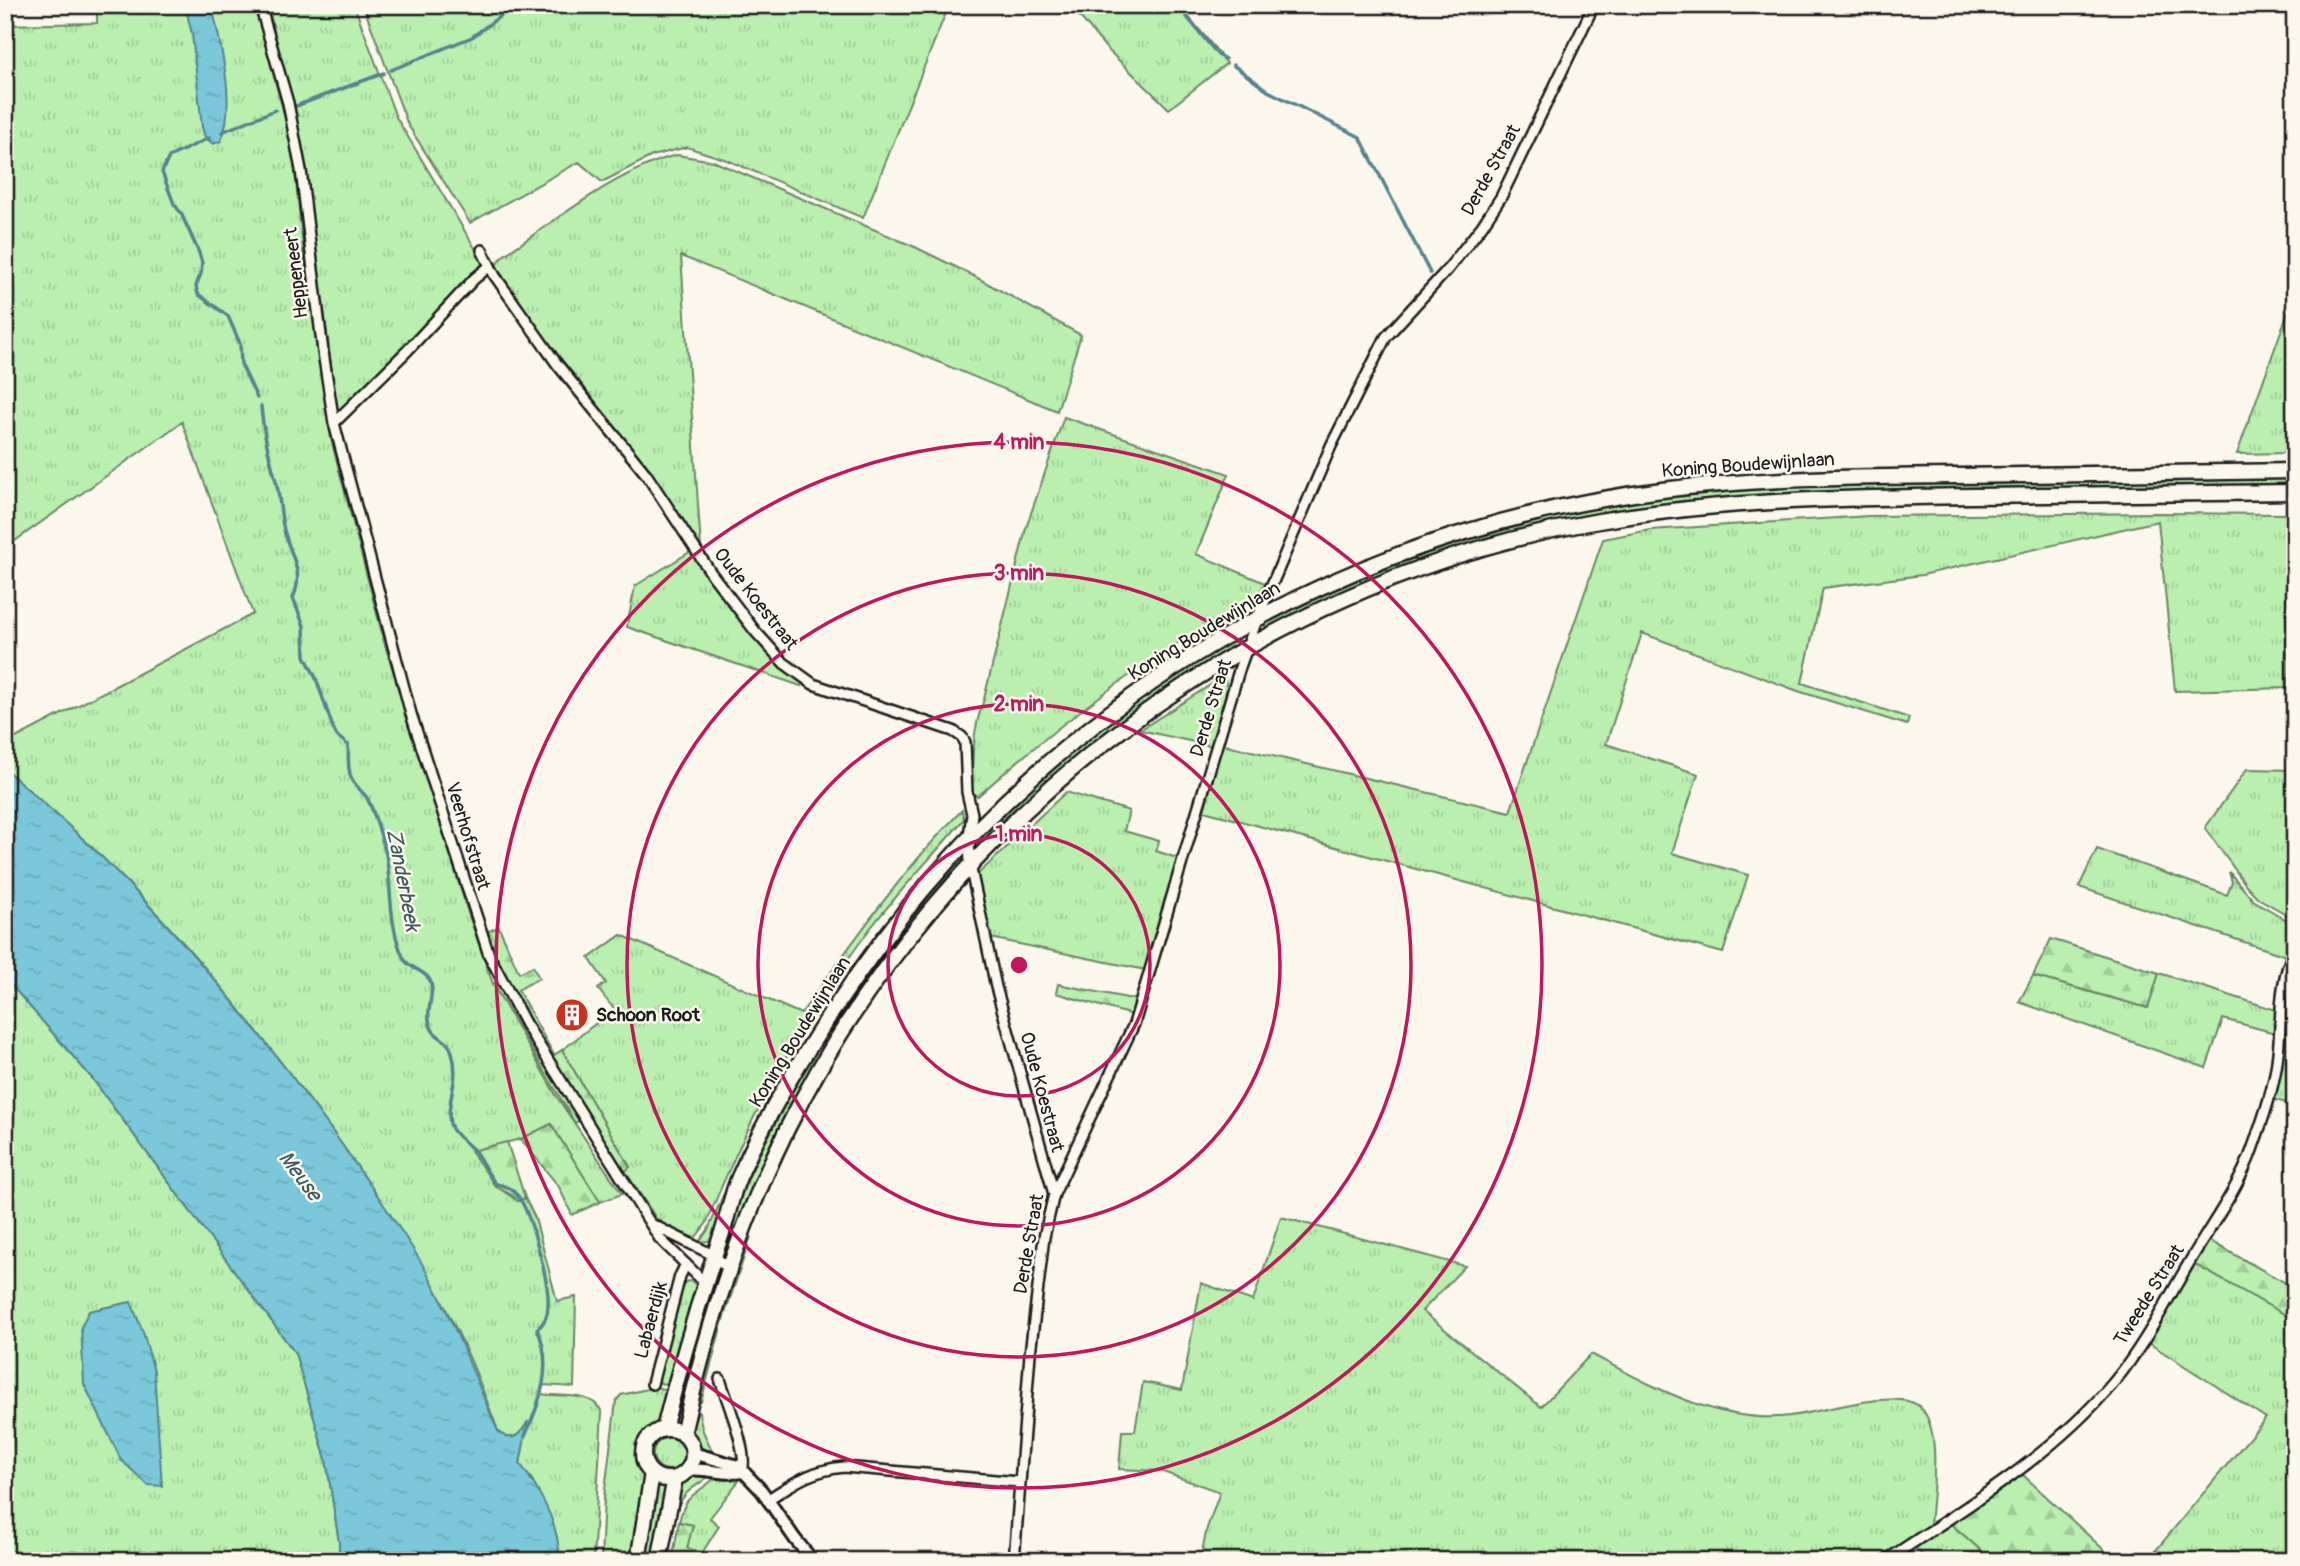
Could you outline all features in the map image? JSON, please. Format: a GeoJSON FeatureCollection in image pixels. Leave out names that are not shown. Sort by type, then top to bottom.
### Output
{"type":"FeatureCollection","features":[{"type":"Feature","properties":{"kind":"main road","name":"Koning Boudewijnlaan"},"geometry":{"type":"LineString","coordinates":[[664,1429],[704,1282],[726,1222],[736,1184],[806,1051],[874,949],[911,901],[970,836],[1042,769],[1118,706],[1188,659],[1258,617],[1418,547],[1505,521],[1660,490],[1850,477],[2294,471]]}},
{"type":"Feature","properties":{"kind":"main road","name":"Koning Boudewijnlaan"},"geometry":{"type":"LineString","coordinates":[[682,1434],[729,1269],[766,1174],[825,1060],[896,954],[970,866],[1020,816],[1116,734],[1194,680],[1248,648],[1314,613],[1425,567],[1541,534],[1662,512],[1738,504],[1867,498],[2294,492]]}},
{"type":"Feature","properties":{"kind":"main road"},"geometry":{"type":"LineString","coordinates":[[659,1561],[681,1474],[693,1453],[688,1439],[671,1429],[651,1435],[644,1447],[644,1461],[652,1473],[659,1478],[681,1474]]}},
{"type":"Feature","properties":{"kind":"main road"},"geometry":{"type":"LineString","coordinates":[[638,1561],[652,1473]]}},
{"type":"Feature","properties":{"kind":"street","name":"Heppeneert"},"geometry":{"type":"LineString","coordinates":[[260,5],[288,103],[301,170],[334,423]]}},
{"type":"Feature","properties":{"kind":"street","name":"Derde Straat"},"geometry":{"type":"LineString","coordinates":[[1014,1561],[1030,1354],[1044,1237],[1054,1194],[1134,1024],[1258,617],[1331,446],[1386,337],[1448,269],[1501,197],[1594,5]]}},
{"type":"Feature","properties":{"kind":"street"},"geometry":{"type":"LineString","coordinates":[[334,423],[407,351],[474,279],[490,267],[482,250]]}},
{"type":"Feature","properties":{"kind":"street","name":"Oude Koestraat"},"geometry":{"type":"LineString","coordinates":[[490,267],[557,365],[646,474],[711,573],[755,631],[784,663],[813,684],[953,731],[962,737],[965,742],[967,792],[972,814],[970,866],[996,987],[1054,1194]]}},
{"type":"Feature","properties":{"kind":"street","name":"Veerhofstraat"},"geometry":{"type":"LineString","coordinates":[[334,423],[411,714],[498,977],[660,1240],[704,1282]]}},
{"type":"Feature","properties":{"kind":"street"},"geometry":{"type":"LineString","coordinates":[[2294,471],[2294,492]]}},
{"type":"Feature","properties":{"kind":"street","name":"Tweede Straat"},"geometry":{"type":"LineString","coordinates":[[1885,1561],[2020,1470],[2058,1440],[2115,1381],[2140,1344],[2251,1153],[2273,1080],[2278,1054],[2283,977],[2295,949]]}},
{"type":"Feature","properties":{"kind":"street"},"geometry":{"type":"LineString","coordinates":[[652,1224],[713,1255],[729,1269]]}},
{"type":"Feature","properties":{"kind":"street","name":"Labaerdijk"},"geometry":{"type":"LineString","coordinates":[[652,1384],[680,1276],[686,1265]]}},
{"type":"Feature","properties":{"kind":"street"},"geometry":{"type":"LineString","coordinates":[[720,1379],[743,1450],[745,1463],[742,1472]]}},
{"type":"Feature","properties":{"kind":"street"},"geometry":{"type":"LineString","coordinates":[[693,1453],[734,1464],[754,1482],[813,1561]]}},
{"type":"Feature","properties":{"kind":"street"},"geometry":{"type":"LineString","coordinates":[[767,1500],[808,1474],[844,1466],[1019,1482]]}},
{"type":"Feature","properties":{"kind":"street"},"geometry":{"type":"LineString","coordinates":[[681,1474],[704,1469],[732,1474],[742,1472]]}},
{"type":"Feature","properties":{"kind":"green space"},"geometry":{"type":"Polygon","coordinates":[[[97,5],[255,5],[292,144],[303,248],[331,439],[385,645],[469,916],[493,984],[557,1097],[622,1194],[600,1202],[551,1124],[521,1139],[471,1151],[503,1191],[518,1201],[525,1198],[535,1218],[557,1301],[576,1297],[574,1387],[544,1385],[540,1394],[584,1398],[598,1406],[602,1413],[593,1561],[559,1561],[559,1551],[533,1481],[520,1464],[527,1423],[511,1437],[498,1431],[464,1346],[426,1272],[312,1103],[258,1032],[172,930],[98,853],[5,769],[5,734],[12,740],[253,614],[182,422],[5,548],[5,25],[97,23],[97,5]]]}},
{"type":"Feature","properties":{"kind":"green space"},"geometry":{"type":"Polygon","coordinates":[[[268,5],[354,5],[396,117],[484,263],[411,341],[337,412],[305,161],[268,5]]]}},
{"type":"Feature","properties":{"kind":"green space"},"geometry":{"type":"Polygon","coordinates":[[[363,5],[949,5],[863,218],[727,160],[687,147],[652,156],[602,182],[579,162],[470,223],[408,125],[363,5]]]}},
{"type":"Feature","properties":{"kind":"green space"},"geometry":{"type":"Polygon","coordinates":[[[1070,5],[1179,5],[1227,63],[1169,109],[1106,48],[1070,5]]]}},
{"type":"Feature","properties":{"kind":"green space"},"geometry":{"type":"Polygon","coordinates":[[[677,155],[713,161],[915,247],[1081,335],[1057,411],[681,256],[701,548],[648,468],[524,312],[496,265],[503,256],[609,185],[654,162],[677,155]]]}},
{"type":"Feature","properties":{"kind":"green space"},"geometry":{"type":"Polygon","coordinates":[[[2295,292],[2295,425],[2289,453],[2237,454],[2295,292]]]}},
{"type":"Feature","properties":{"kind":"green space"},"geometry":{"type":"Polygon","coordinates":[[[1064,417],[1229,474],[1196,554],[1265,583],[1247,603],[1146,664],[1088,705],[978,796],[972,794],[977,723],[1026,528],[1064,417]]]}},
{"type":"Feature","properties":{"kind":"green space"},"geometry":{"type":"Polygon","coordinates":[[[2289,477],[2288,487],[2060,490],[1585,519],[1321,604],[1271,628],[1265,626],[1265,623],[1365,576],[1469,537],[1541,518],[1644,500],[1747,490],[1851,485],[2289,477]]]}},
{"type":"Feature","properties":{"kind":"green space"},"geometry":{"type":"Polygon","coordinates":[[[2287,514],[2288,688],[2175,691],[2158,521],[1922,575],[1823,588],[1802,683],[1909,718],[1907,725],[1798,691],[1642,633],[1606,744],[1698,774],[1672,853],[1748,875],[1723,953],[1204,811],[1222,744],[1510,812],[1603,539],[1650,530],[1869,516],[2287,514]]]}},
{"type":"Feature","properties":{"kind":"green space"},"geometry":{"type":"Polygon","coordinates":[[[693,550],[804,683],[801,686],[627,627],[635,586],[693,550]]]}},
{"type":"Feature","properties":{"kind":"green space"},"geometry":{"type":"Polygon","coordinates":[[[1237,638],[1241,643],[1238,647],[1171,689],[1106,736],[1045,786],[986,841],[980,841],[978,838],[1052,765],[1146,693],[1237,638]]]}},
{"type":"Feature","properties":{"kind":"green space"},"geometry":{"type":"Polygon","coordinates":[[[1221,678],[1225,679],[1227,688],[1212,746],[1140,730],[1221,678]]]}},
{"type":"Feature","properties":{"kind":"green space"},"geometry":{"type":"Polygon","coordinates":[[[2247,769],[2295,770],[2295,919],[2258,898],[2205,828],[2247,769]]]}},
{"type":"Feature","properties":{"kind":"green space"},"geometry":{"type":"Polygon","coordinates":[[[1066,792],[1129,811],[1124,831],[1159,841],[1156,851],[1180,859],[1146,970],[990,938],[978,874],[1066,792]]]}},
{"type":"Feature","properties":{"kind":"green space"},"geometry":{"type":"Polygon","coordinates":[[[962,810],[964,819],[866,934],[819,1002],[758,1110],[706,1224],[695,1238],[669,1228],[656,1218],[625,1171],[630,1167],[562,1050],[614,1009],[598,989],[606,983],[589,958],[621,935],[801,1014],[898,883],[962,810]]]}},
{"type":"Feature","properties":{"kind":"green space"},"geometry":{"type":"Polygon","coordinates":[[[2097,849],[2227,895],[2232,882],[2229,872],[2253,900],[2295,925],[2295,941],[2286,956],[2079,887],[2097,849]]]}},
{"type":"Feature","properties":{"kind":"green space"},"geometry":{"type":"Polygon","coordinates":[[[961,858],[964,864],[868,982],[724,1258],[719,1253],[750,1173],[811,1054],[895,931],[961,858]]]}},
{"type":"Feature","properties":{"kind":"green space"},"geometry":{"type":"Polygon","coordinates":[[[499,927],[519,973],[533,966],[539,978],[518,990],[554,1055],[562,1050],[630,1167],[625,1171],[588,1116],[575,1123],[493,984],[505,977],[486,932],[499,927]]]}},
{"type":"Feature","properties":{"kind":"green space"},"geometry":{"type":"Polygon","coordinates":[[[2051,939],[2159,973],[2148,1008],[2033,976],[2051,939]]]}},
{"type":"Feature","properties":{"kind":"green space"},"geometry":{"type":"Polygon","coordinates":[[[2295,961],[2295,1106],[2273,1099],[2283,1063],[2287,991],[2295,961]]]}},
{"type":"Feature","properties":{"kind":"green space"},"geometry":{"type":"Polygon","coordinates":[[[2159,973],[2276,1010],[2275,1033],[2223,1019],[2206,1068],[2019,1002],[2033,976],[2148,1008],[2159,973]]]}},
{"type":"Feature","properties":{"kind":"green space"},"geometry":{"type":"Polygon","coordinates":[[[5,978],[91,1077],[295,1353],[326,1459],[339,1542],[339,1561],[5,1561],[5,978]]]}},
{"type":"Feature","properties":{"kind":"green space"},"geometry":{"type":"Polygon","coordinates":[[[1058,984],[1137,1000],[1132,1015],[1056,993],[1058,984]]]}},
{"type":"Feature","properties":{"kind":"green space"},"geometry":{"type":"Polygon","coordinates":[[[551,1124],[600,1202],[572,1215],[559,1187],[521,1139],[551,1124]]]}},
{"type":"Feature","properties":{"kind":"green space"},"geometry":{"type":"Polygon","coordinates":[[[507,1142],[525,1198],[518,1201],[496,1187],[471,1151],[507,1142]]]}},
{"type":"Feature","properties":{"kind":"green space"},"geometry":{"type":"Polygon","coordinates":[[[737,1164],[740,1166],[717,1233],[708,1241],[699,1242],[708,1230],[737,1164]]]}},
{"type":"Feature","properties":{"kind":"green space"},"geometry":{"type":"Polygon","coordinates":[[[1281,1217],[1465,1266],[1422,1311],[1541,1407],[1591,1354],[1662,1390],[1712,1409],[1738,1415],[1790,1416],[1877,1400],[1909,1402],[1920,1407],[1927,1417],[1934,1446],[1930,1526],[1876,1561],[1200,1561],[1207,1528],[1220,1492],[1160,1471],[1119,1469],[1122,1431],[1135,1431],[1143,1382],[1182,1390],[1201,1283],[1253,1301],[1281,1217]]]}},
{"type":"Feature","properties":{"kind":"green space"},"geometry":{"type":"Polygon","coordinates":[[[749,1235],[751,1236],[723,1320],[701,1402],[697,1404],[696,1395],[701,1390],[716,1333],[749,1235]]]}},
{"type":"Feature","properties":{"kind":"green space"},"geometry":{"type":"Polygon","coordinates":[[[2208,1240],[2295,1288],[2295,1320],[2194,1264],[2208,1240]]]}},
{"type":"Feature","properties":{"kind":"green space"},"geometry":{"type":"Polygon","coordinates":[[[2194,1264],[2295,1320],[2295,1561],[2147,1561],[2266,1418],[2147,1342],[2194,1264]]]}},
{"type":"Feature","properties":{"kind":"green space"},"geometry":{"type":"Polygon","coordinates":[[[691,1281],[696,1285],[696,1295],[671,1385],[660,1383],[658,1379],[681,1287],[685,1282],[691,1281]]]}},
{"type":"Feature","properties":{"kind":"green space"},"geometry":{"type":"Polygon","coordinates":[[[656,1387],[670,1391],[662,1419],[646,1434],[639,1448],[638,1460],[646,1478],[635,1561],[601,1561],[604,1498],[616,1401],[621,1395],[656,1387]]]}},
{"type":"Feature","properties":{"kind":"green space"},"geometry":{"type":"Polygon","coordinates":[[[693,1408],[699,1412],[702,1429],[714,1455],[700,1447],[693,1437],[693,1408]]]}},
{"type":"Feature","properties":{"kind":"green space"},"geometry":{"type":"Polygon","coordinates":[[[669,1438],[680,1443],[685,1454],[680,1465],[669,1470],[658,1465],[653,1454],[658,1443],[669,1438]]]}},
{"type":"Feature","properties":{"kind":"green space"},"geometry":{"type":"Polygon","coordinates":[[[711,1473],[680,1502],[672,1526],[668,1561],[663,1561],[680,1483],[694,1474],[711,1473]]]}},
{"type":"Feature","properties":{"kind":"green space"},"geometry":{"type":"Polygon","coordinates":[[[2022,1474],[2116,1561],[1993,1561],[1949,1522],[2022,1474]]]}},
{"type":"Feature","properties":{"kind":"green space"},"geometry":{"type":"Polygon","coordinates":[[[724,1475],[740,1479],[710,1518],[719,1526],[702,1553],[686,1548],[693,1525],[679,1522],[686,1502],[716,1478],[724,1475]]]}},
{"type":"Feature","properties":{"kind":"green space"},"geometry":{"type":"Polygon","coordinates":[[[657,1484],[667,1485],[655,1561],[645,1561],[657,1484]]]}},
{"type":"Feature","properties":{"kind":"green space"},"geometry":{"type":"Polygon","coordinates":[[[679,1522],[693,1525],[687,1548],[702,1553],[699,1561],[672,1561],[679,1522]]]}},
{"type":"Feature","properties":{"kind":"green space"},"geometry":{"type":"Polygon","coordinates":[[[1949,1522],[1993,1561],[1927,1561],[1914,1546],[1949,1522]]]}},
{"type":"Feature","properties":{"kind":"water"},"geometry":{"type":"Polygon","coordinates":[[[185,5],[212,5],[219,38],[227,109],[226,126],[221,141],[213,144],[205,137],[202,127],[192,34],[185,5]]]}},
{"type":"Feature","properties":{"kind":"water","name":"Meuse"},"geometry":{"type":"Polygon","coordinates":[[[5,769],[98,853],[172,931],[258,1033],[338,1139],[393,1218],[435,1287],[498,1431],[508,1437],[516,1436],[528,1421],[520,1464],[542,1497],[553,1522],[559,1561],[339,1561],[339,1542],[326,1459],[295,1353],[91,1077],[5,978],[5,769]]]}},
{"type":"Feature","properties":{"kind":"water"},"geometry":{"type":"Polygon","coordinates":[[[131,1302],[154,1371],[162,1486],[148,1485],[121,1460],[84,1384],[81,1327],[89,1311],[131,1302]]]}},
{"type":"Feature","properties":{"kind":"waterway","name":"Zanderbeek"},"geometry":{"type":"LineString","coordinates":[[391,70],[472,37],[515,5]]}},
{"type":"Feature","properties":{"kind":"waterway"},"geometry":{"type":"LineString","coordinates":[[1177,5],[1218,55],[1225,59]]}},
{"type":"Feature","properties":{"kind":"waterway"},"geometry":{"type":"LineString","coordinates":[[1233,65],[1268,91],[1360,137],[1430,273]]}},
{"type":"Feature","properties":{"kind":"waterway","name":"Zanderbeek"},"geometry":{"type":"LineString","coordinates":[[296,106],[384,73]]}},
{"type":"Feature","properties":{"kind":"waterway","name":"Zanderbeek"},"geometry":{"type":"LineString","coordinates":[[222,132],[275,110]]}},
{"type":"Feature","properties":{"kind":"waterway","name":"Zanderbeek"},"geometry":{"type":"LineString","coordinates":[[209,138],[169,157],[162,172],[202,263],[196,286],[198,294],[228,316],[240,344],[241,364],[257,398]]}},
{"type":"Feature","properties":{"kind":"waterway","name":"Zanderbeek"},"geometry":{"type":"LineString","coordinates":[[261,406],[283,524],[297,571],[298,580],[293,598],[304,626],[305,656],[316,678],[333,728],[337,736],[348,745],[351,777],[367,798],[378,825],[386,854],[395,933],[404,959],[431,983],[431,1026],[450,1047],[454,1060],[450,1123],[456,1134],[476,1153],[496,1184],[516,1194],[527,1214],[538,1247],[548,1295],[547,1315],[537,1329],[542,1342],[545,1370],[540,1397],[525,1436]]}},
{"type":"Feature","properties":{"kind":"place","name":"Schoon Root"},"geometry":{"type":"Point","coordinates":[572,1015]}}]}
